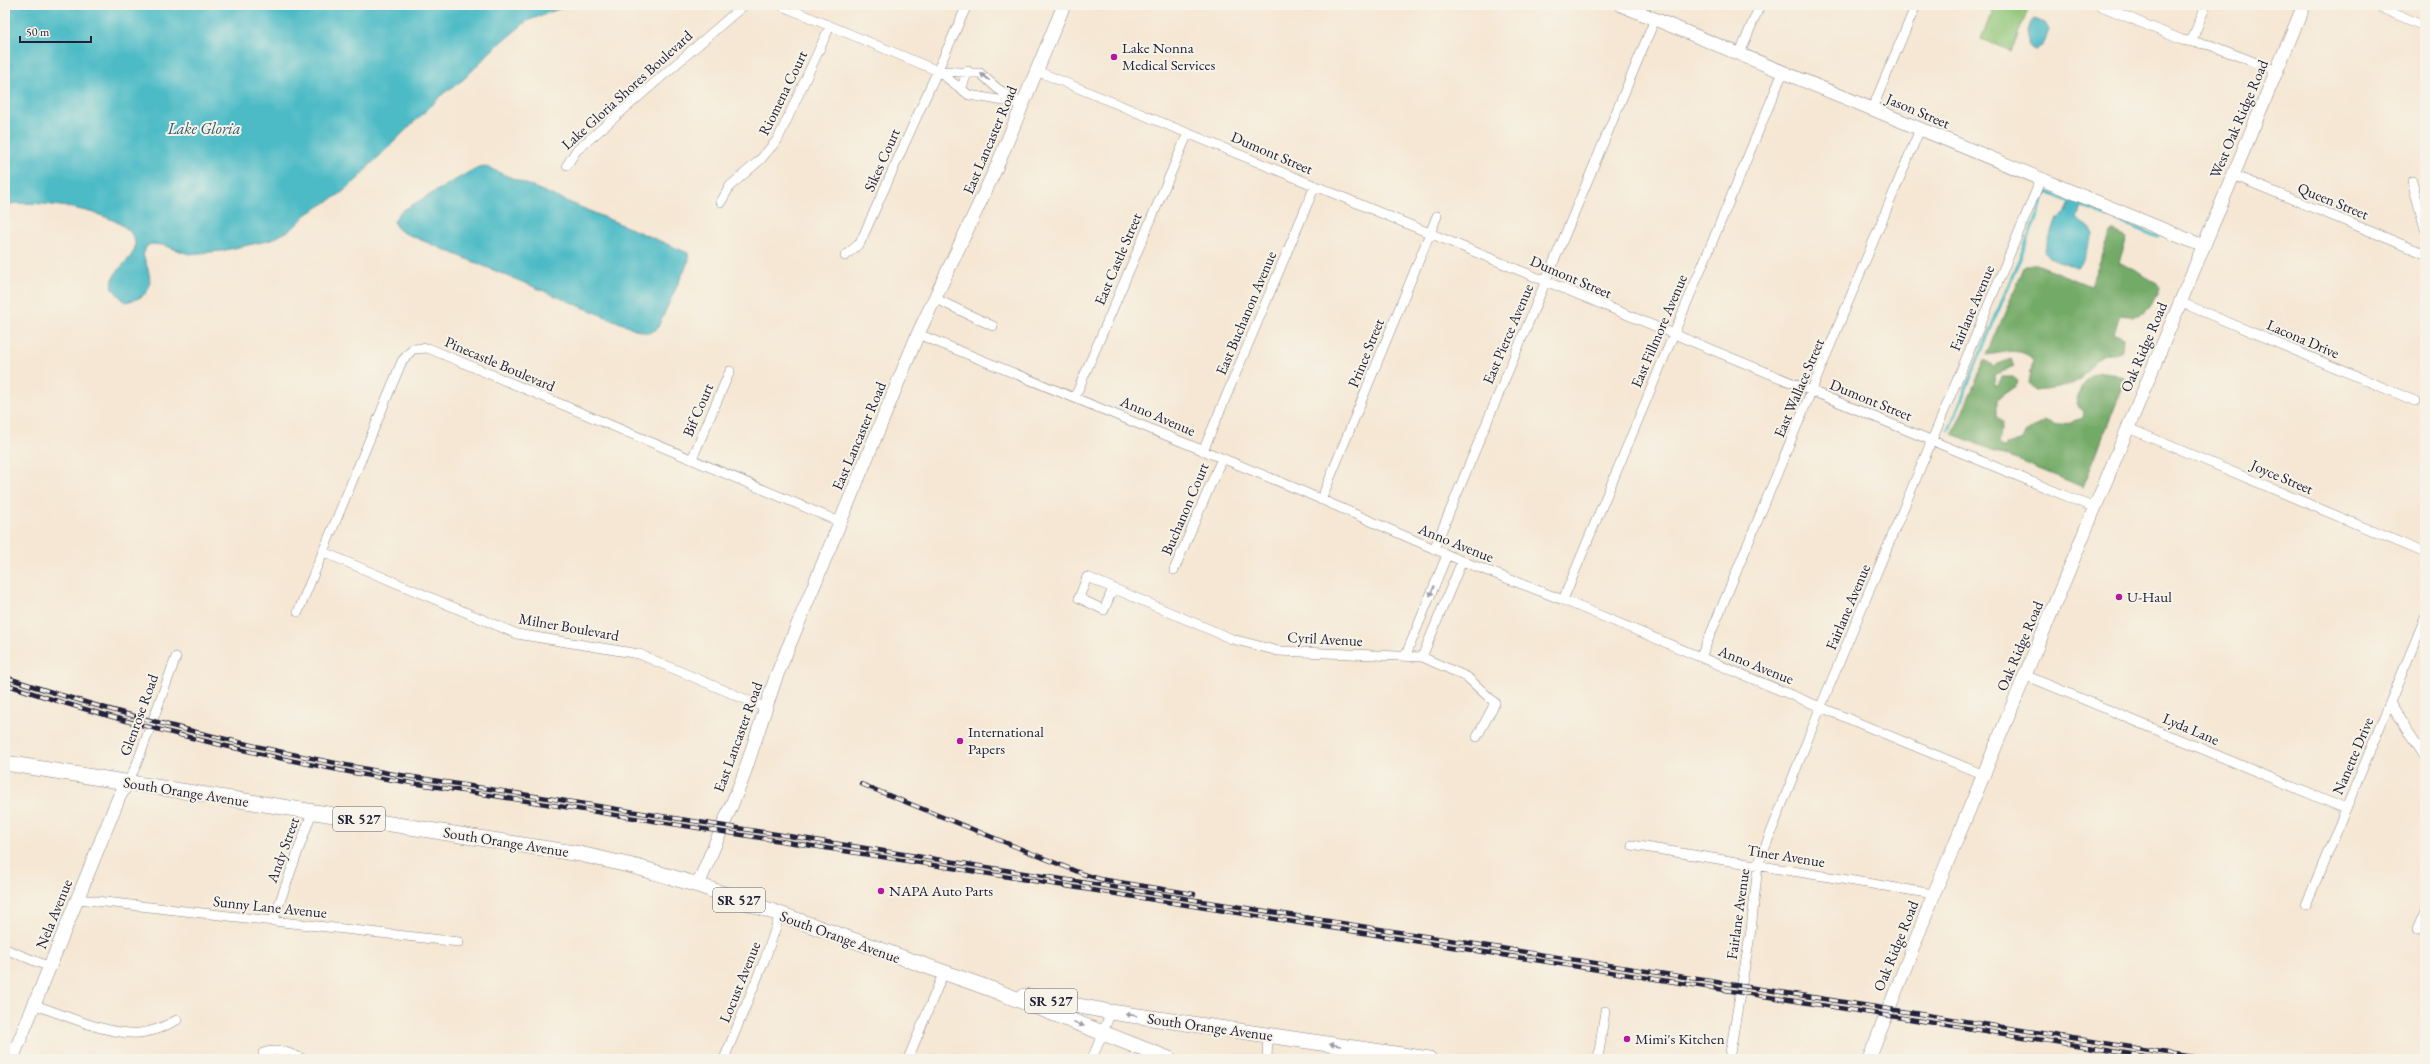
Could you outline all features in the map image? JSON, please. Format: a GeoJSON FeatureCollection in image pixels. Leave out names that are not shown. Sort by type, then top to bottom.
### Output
{"type":"FeatureCollection","features":[{"type":"Feature","properties":{"kind":"main road","name":"South Orange Avenue"},"geometry":{"type":"LineString","coordinates":[[5,763],[580,854],[637,867],[698,885],[943,974],[991,989],[1102,1034]]}},
{"type":"Feature","properties":{"kind":"main road","name":"South Orange Avenue"},"geometry":{"type":"LineString","coordinates":[[991,989],[1111,1012],[1429,1059]]}},
{"type":"Feature","properties":{"kind":"main road","name":"SR 527"},"geometry":{"type":"LineString","coordinates":[[1102,1034],[1169,1059]]}},
{"type":"Feature","properties":{"kind":"street","name":"Lake Gloria Shores Boulevard"},"geometry":{"type":"LineString","coordinates":[[567,164],[576,151],[744,5]]}},
{"type":"Feature","properties":{"kind":"street"},"geometry":{"type":"LineString","coordinates":[[780,5],[938,71],[974,97],[1023,104]]}},
{"type":"Feature","properties":{"kind":"street","name":"Sikes Court"},"geometry":{"type":"LineString","coordinates":[[845,256],[860,244],[967,5]]}},
{"type":"Feature","properties":{"kind":"street","name":"East Lancaster Road"},"geometry":{"type":"LineString","coordinates":[[698,885],[742,780],[776,677],[918,334],[979,206],[1064,5]]}},
{"type":"Feature","properties":{"kind":"street","name":"Jason Street"},"geometry":{"type":"LineString","coordinates":[[1621,5],[2204,246]]}},
{"type":"Feature","properties":{"kind":"street"},"geometry":{"type":"LineString","coordinates":[[1740,55],[1760,5]]}},
{"type":"Feature","properties":{"kind":"street"},"geometry":{"type":"LineString","coordinates":[[1872,109],[1916,5]]}},
{"type":"Feature","properties":{"kind":"street"},"geometry":{"type":"LineString","coordinates":[[2099,5],[2182,40],[2192,40],[2210,44],[2277,71]]}},
{"type":"Feature","properties":{"kind":"street"},"geometry":{"type":"LineString","coordinates":[[2192,40],[2206,5]]}},
{"type":"Feature","properties":{"kind":"street","name":"West Oak Ridge Road"},"geometry":{"type":"LineString","coordinates":[[2204,246],[2304,5]]}},
{"type":"Feature","properties":{"kind":"street"},"geometry":{"type":"LineString","coordinates":[[2374,5],[2419,24]]}},
{"type":"Feature","properties":{"kind":"street","name":"East Pierce Avenue"},"geometry":{"type":"LineString","coordinates":[[1434,549],[1655,19]]}},
{"type":"Feature","properties":{"kind":"street","name":"Riomena Court"},"geometry":{"type":"LineString","coordinates":[[721,202],[730,186],[760,160],[778,139],[830,26]]}},
{"type":"Feature","properties":{"kind":"street"},"geometry":{"type":"LineString","coordinates":[[938,71],[968,71],[984,75],[998,89],[1023,104]]}},
{"type":"Feature","properties":{"kind":"street"},"geometry":{"type":"LineString","coordinates":[[961,89],[968,71]]}},
{"type":"Feature","properties":{"kind":"street","name":"Dumont Street"},"geometry":{"type":"LineString","coordinates":[[1037,71],[2095,508]]}},
{"type":"Feature","properties":{"kind":"street","name":"East Fillmore Avenue"},"geometry":{"type":"LineString","coordinates":[[1563,600],[1672,334],[1783,72]]}},
{"type":"Feature","properties":{"kind":"street","name":"East Wallace Street"},"geometry":{"type":"LineString","coordinates":[[1701,657],[1920,129]]}},
{"type":"Feature","properties":{"kind":"street","name":"East Castle Street"},"geometry":{"type":"LineString","coordinates":[[1075,397],[1188,133]]}},
{"type":"Feature","properties":{"kind":"street","name":"Queen Street"},"geometry":{"type":"LineString","coordinates":[[2233,175],[2424,250]]}},
{"type":"Feature","properties":{"kind":"street","name":"Fairlane Avenue"},"geometry":{"type":"LineString","coordinates":[[1729,1059],[1751,930],[1758,865],[1821,706],[2042,180]]}},
{"type":"Feature","properties":{"kind":"street"},"geometry":{"type":"LineString","coordinates":[[2412,181],[2425,230]]}},
{"type":"Feature","properties":{"kind":"street","name":"East Buchanon Avenue"},"geometry":{"type":"LineString","coordinates":[[1203,451],[1314,186]]}},
{"type":"Feature","properties":{"kind":"street","name":"Prince Street"},"geometry":{"type":"LineString","coordinates":[[1321,500],[1437,216]]}},
{"type":"Feature","properties":{"kind":"street","name":"Oak Ridge Road"},"geometry":{"type":"LineString","coordinates":[[1869,1059],[1934,894],[2204,246]]}},
{"type":"Feature","properties":{"kind":"street"},"geometry":{"type":"LineString","coordinates":[[934,298],[993,326]]}},
{"type":"Feature","properties":{"kind":"street","name":"Lacona Drive"},"geometry":{"type":"LineString","coordinates":[[2180,302],[2415,402]]}},
{"type":"Feature","properties":{"kind":"street","name":"Anno Avenue"},"geometry":{"type":"LineString","coordinates":[[918,334],[1222,458],[1447,555],[1563,600],[1984,775]]}},
{"type":"Feature","properties":{"kind":"street","name":"Pinecastle Boulevard"},"geometry":{"type":"LineString","coordinates":[[298,612],[402,361],[414,349],[428,348],[840,522]]}},
{"type":"Feature","properties":{"kind":"street","name":"Bif Court"},"geometry":{"type":"LineString","coordinates":[[692,460],[730,370]]}},
{"type":"Feature","properties":{"kind":"street","name":"Joyce Street"},"geometry":{"type":"LineString","coordinates":[[2128,428],[2425,553]]}},
{"type":"Feature","properties":{"kind":"street","name":"Buchanon Court"},"geometry":{"type":"LineString","coordinates":[[1174,570],[1222,458]]}},
{"type":"Feature","properties":{"kind":"street","name":"Milner Boulevard"},"geometry":{"type":"LineString","coordinates":[[323,552],[517,634],[639,654],[766,708]]}},
{"type":"Feature","properties":{"kind":"street"},"geometry":{"type":"LineString","coordinates":[[1405,656],[1447,555]]}},
{"type":"Feature","properties":{"kind":"street"},"geometry":{"type":"LineString","coordinates":[[1422,657],[1462,561]]}},
{"type":"Feature","properties":{"kind":"street"},"geometry":{"type":"LineString","coordinates":[[1438,574],[1455,578]]}},
{"type":"Feature","properties":{"kind":"street","name":"Cyril Avenue"},"geometry":{"type":"LineString","coordinates":[[1114,588],[1232,639],[1278,651],[1422,657],[1468,677],[1495,703],[1477,737]]}},
{"type":"Feature","properties":{"kind":"street","name":"Nanette Drive"},"geometry":{"type":"LineString","coordinates":[[2306,905],[2425,618]]}},
{"type":"Feature","properties":{"kind":"street","name":"Glenrose Road"},"geometry":{"type":"LineString","coordinates":[[127,783],[136,766],[176,657]]}},
{"type":"Feature","properties":{"kind":"street","name":"Lyda Lane"},"geometry":{"type":"LineString","coordinates":[[2025,675],[2346,809]]}},
{"type":"Feature","properties":{"kind":"street"},"geometry":{"type":"LineString","coordinates":[[2390,703],[2425,757]]}},
{"type":"Feature","properties":{"kind":"street","name":"Nela Avenue"},"geometry":{"type":"LineString","coordinates":[[12,1059],[127,783]]}},
{"type":"Feature","properties":{"kind":"street","name":"Andy Street"},"geometry":{"type":"LineString","coordinates":[[273,921],[312,812]]}},
{"type":"Feature","properties":{"kind":"street","name":"Tiner Avenue"},"geometry":{"type":"LineString","coordinates":[[1632,845],[1934,894]]}},
{"type":"Feature","properties":{"kind":"street","name":"Sunny Lane Avenue"},"geometry":{"type":"LineString","coordinates":[[78,899],[459,942]]}},
{"type":"Feature","properties":{"kind":"street"},"geometry":{"type":"LineString","coordinates":[[2417,930],[2425,911]]}},
{"type":"Feature","properties":{"kind":"street","name":"Locust Avenue"},"geometry":{"type":"LineString","coordinates":[[724,1059],[765,959],[780,915]]}},
{"type":"Feature","properties":{"kind":"street"},"geometry":{"type":"LineString","coordinates":[[5,949],[50,967]]}},
{"type":"Feature","properties":{"kind":"street"},"geometry":{"type":"LineString","coordinates":[[908,1059],[943,974]]}},
{"type":"Feature","properties":{"kind":"street"},"geometry":{"type":"LineString","coordinates":[[35,1005],[122,1032],[139,1033],[160,1029],[177,1020]]}},
{"type":"Feature","properties":{"kind":"street"},"geometry":{"type":"LineString","coordinates":[[1598,1059],[1605,1011]]}},
{"type":"Feature","properties":{"kind":"street"},"geometry":{"type":"LineString","coordinates":[[1092,1059],[1111,1012]]}},
{"type":"Feature","properties":{"kind":"street"},"geometry":{"type":"LineString","coordinates":[[1267,1059],[1268,1035]]}},
{"type":"Feature","properties":{"kind":"street"},"geometry":{"type":"LineString","coordinates":[[263,1053],[272,1050],[288,1052],[303,1059]]}},
{"type":"Feature","properties":{"kind":"green space"},"geometry":{"type":"Polygon","coordinates":[[[1995,5],[2030,5],[2011,51],[1981,39],[1995,5]]]}},
{"type":"Feature","properties":{"kind":"green space"},"geometry":{"type":"Polygon","coordinates":[[[2112,231],[2127,238],[2119,262],[2157,283],[2159,288],[2153,302],[2146,312],[2141,314],[2135,316],[2120,315],[2114,333],[2123,338],[2122,350],[2104,354],[2093,363],[2081,378],[2072,384],[2035,391],[2029,383],[2033,360],[2028,356],[2018,352],[1987,355],[2025,265],[2039,265],[2090,286],[2112,231]]]}},
{"type":"Feature","properties":{"kind":"green space"},"geometry":{"type":"Polygon","coordinates":[[[2011,359],[2014,367],[1994,375],[1995,385],[1998,385],[2002,377],[2013,377],[2018,381],[2017,385],[1997,399],[1997,417],[2002,423],[1999,444],[2005,449],[2006,445],[2022,440],[2025,433],[2044,421],[2057,426],[2083,418],[2084,412],[2076,403],[2083,384],[2094,374],[2108,372],[2126,379],[2083,487],[1953,434],[1985,360],[1993,366],[2011,359]]]}},
{"type":"Feature","properties":{"kind":"water","name":"Lake Gloria"},"geometry":{"type":"Polygon","coordinates":[[[5,5],[569,5],[527,21],[491,51],[464,79],[444,93],[369,166],[359,178],[340,194],[307,214],[292,229],[271,240],[221,251],[189,254],[163,245],[150,244],[146,247],[143,255],[150,279],[147,291],[143,296],[125,302],[111,287],[115,274],[130,257],[135,246],[132,234],[120,224],[102,216],[58,206],[18,203],[5,205],[5,5]]]}},
{"type":"Feature","properties":{"kind":"water"},"geometry":{"type":"Polygon","coordinates":[[[2034,19],[2045,23],[2049,30],[2043,45],[2035,50],[2029,47],[2028,40],[2029,28],[2034,19]]]}},
{"type":"Feature","properties":{"kind":"water"},"geometry":{"type":"Polygon","coordinates":[[[484,166],[688,253],[689,260],[657,329],[649,333],[640,331],[402,232],[396,227],[394,221],[400,212],[476,168],[484,166]]]}},
{"type":"Feature","properties":{"kind":"water"},"geometry":{"type":"Polygon","coordinates":[[[2071,201],[2081,206],[2077,219],[2089,227],[2093,234],[2082,263],[2077,268],[2049,257],[2044,252],[2057,219],[2065,214],[2071,201]]]}},
{"type":"Feature","properties":{"kind":"waterway"},"geometry":{"type":"LineString","coordinates":[[1949,430],[2047,192],[2158,237]]}},
{"type":"Feature","properties":{"kind":"railway"},"geometry":{"type":"LineString","coordinates":[[5,677],[147,720],[291,754],[388,773],[2206,1059]]}},
{"type":"Feature","properties":{"kind":"railway"},"geometry":{"type":"LineString","coordinates":[[5,684],[99,713],[194,739],[387,779],[2163,1059]]}},
{"type":"Feature","properties":{"kind":"railway"},"geometry":{"type":"LineString","coordinates":[[861,784],[1083,874],[1100,879],[1194,894]]}},
{"type":"Feature","properties":{"kind":"place","name":"Lake Nonna Medical Services"},"geometry":{"type":"Point","coordinates":[1114,57]}},
{"type":"Feature","properties":{"kind":"place","name":"U-Haul"},"geometry":{"type":"Point","coordinates":[2119,597]}},
{"type":"Feature","properties":{"kind":"place","name":"International Papers"},"geometry":{"type":"Point","coordinates":[960,741]}},
{"type":"Feature","properties":{"kind":"place","name":"NAPA Auto Parts"},"geometry":{"type":"Point","coordinates":[881,891]}},
{"type":"Feature","properties":{"kind":"place","name":"Mimi's Kitchen"},"geometry":{"type":"Point","coordinates":[1627,1039]}}]}
